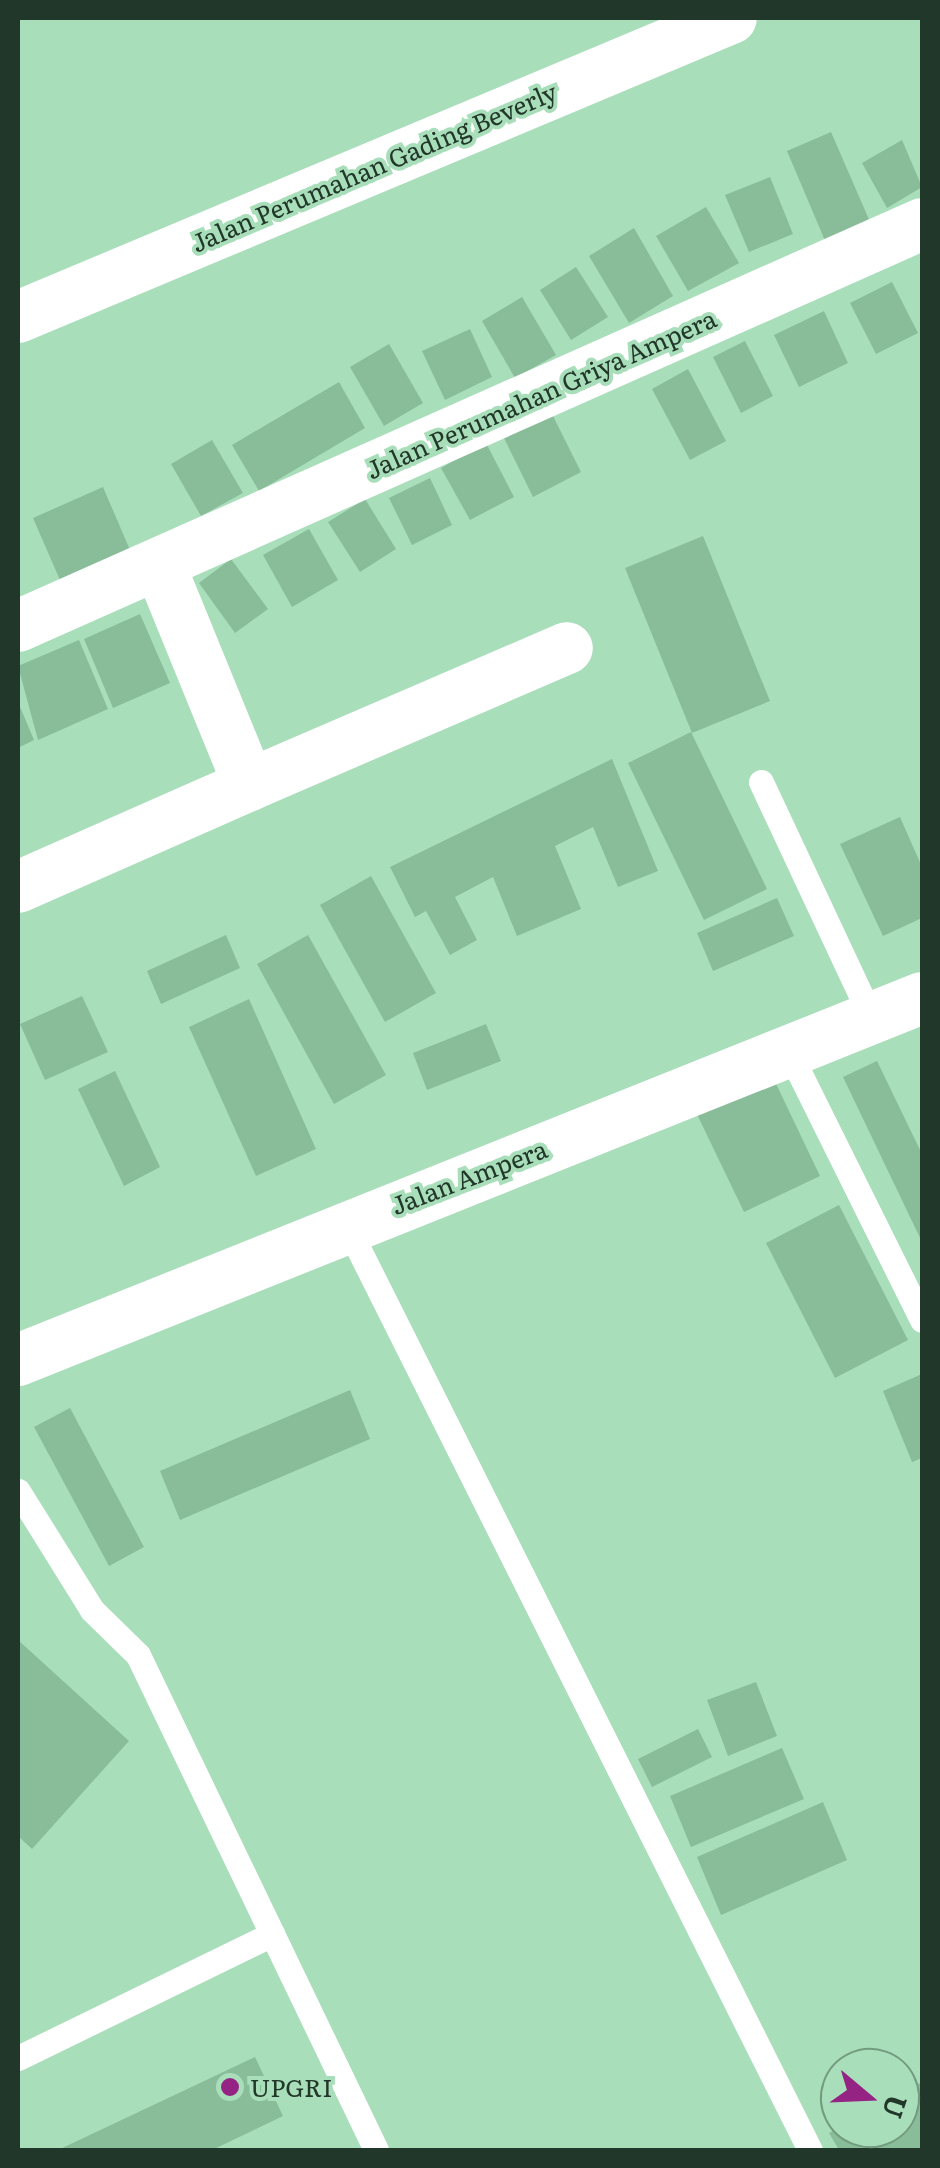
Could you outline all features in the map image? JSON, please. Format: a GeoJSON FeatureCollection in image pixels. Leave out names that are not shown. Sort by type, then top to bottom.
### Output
{"type":"FeatureCollection","features":[{"type":"Feature","properties":{"kind":"street","name":"Jalan Perumahan Gading Beverly"},"geometry":{"type":"LineString","coordinates":[[18,317],[731,18]]}},
{"type":"Feature","properties":{"kind":"street","name":"Jalan Perumahan Griya Ampera"},"geometry":{"type":"LineString","coordinates":[[18,626],[922,224]]}},
{"type":"Feature","properties":{"kind":"street"},"geometry":{"type":"LineString","coordinates":[[159,564],[249,786]]}},
{"type":"Feature","properties":{"kind":"street"},"geometry":{"type":"LineString","coordinates":[[18,887],[568,648]]}},
{"type":"Feature","properties":{"kind":"street","name":"Jalan Ampera"},"geometry":{"type":"LineString","coordinates":[[18,1360],[346,1224],[790,1054],[922,998]]}},
{"type":"Feature","properties":{"kind":"lane"},"geometry":{"type":"LineString","coordinates":[[761,782],[872,1019]]}},
{"type":"Feature","properties":{"kind":"lane"},"geometry":{"type":"LineString","coordinates":[[790,1054],[922,1320]]}},
{"type":"Feature","properties":{"kind":"lane"},"geometry":{"type":"LineString","coordinates":[[346,1224],[810,2150]]}},
{"type":"Feature","properties":{"kind":"lane"},"geometry":{"type":"LineString","coordinates":[[18,1491],[28,1540],[138,1655],[376,2150]]}},
{"type":"Feature","properties":{"kind":"lane"},"geometry":{"type":"LineString","coordinates":[[18,2058],[272,1934]]}},
{"type":"Feature","properties":{"kind":"building"},"geometry":{"type":"Polygon","coordinates":[[[831,132],[871,224],[826,243],[787,151],[831,132]]]}},
{"type":"Feature","properties":{"kind":"building"},"geometry":{"type":"Polygon","coordinates":[[[902,140],[922,187],[887,208],[862,163],[902,140]]]}},
{"type":"Feature","properties":{"kind":"building"},"geometry":{"type":"Polygon","coordinates":[[[770,177],[793,234],[749,252],[725,195],[770,177]]]}},
{"type":"Feature","properties":{"kind":"building"},"geometry":{"type":"Polygon","coordinates":[[[706,207],[739,263],[688,291],[656,236],[706,207]]]}},
{"type":"Feature","properties":{"kind":"building"},"geometry":{"type":"Polygon","coordinates":[[[634,228],[673,296],[629,323],[589,256],[634,228]]]}},
{"type":"Feature","properties":{"kind":"building"},"geometry":{"type":"Polygon","coordinates":[[[576,267],[608,317],[571,340],[540,290],[576,267]]]}},
{"type":"Feature","properties":{"kind":"building"},"geometry":{"type":"Polygon","coordinates":[[[892,282],[918,333],[876,354],[850,303],[892,282]]]}},
{"type":"Feature","properties":{"kind":"building"},"geometry":{"type":"Polygon","coordinates":[[[522,297],[556,355],[515,378],[482,321],[522,297]]]}},
{"type":"Feature","properties":{"kind":"building"},"geometry":{"type":"Polygon","coordinates":[[[824,311],[848,363],[799,387],[774,335],[824,311]]]}},
{"type":"Feature","properties":{"kind":"building"},"geometry":{"type":"Polygon","coordinates":[[[470,329],[492,377],[445,400],[422,351],[470,329]]]}},
{"type":"Feature","properties":{"kind":"building"},"geometry":{"type":"Polygon","coordinates":[[[745,341],[773,396],[741,413],[713,357],[745,341]]]}},
{"type":"Feature","properties":{"kind":"building"},"geometry":{"type":"Polygon","coordinates":[[[389,344],[423,403],[384,426],[350,367],[389,344]]]}},
{"type":"Feature","properties":{"kind":"building"},"geometry":{"type":"Polygon","coordinates":[[[688,369],[726,441],[690,460],[652,389],[688,369]]]}},
{"type":"Feature","properties":{"kind":"building"},"geometry":{"type":"Polygon","coordinates":[[[339,382],[365,428],[259,491],[232,445],[339,382]]]}},
{"type":"Feature","properties":{"kind":"building"},"geometry":{"type":"Polygon","coordinates":[[[552,414],[581,472],[533,497],[504,438],[552,414]]]}},
{"type":"Feature","properties":{"kind":"building"},"geometry":{"type":"Polygon","coordinates":[[[212,440],[243,493],[201,516],[171,464],[212,440]]]}},
{"type":"Feature","properties":{"kind":"building"},"geometry":{"type":"Polygon","coordinates":[[[486,443],[514,497],[470,520],[441,468],[486,443]]]}},
{"type":"Feature","properties":{"kind":"building"},"geometry":{"type":"Polygon","coordinates":[[[430,478],[452,525],[412,545],[389,498],[430,478]]]}},
{"type":"Feature","properties":{"kind":"building"},"geometry":{"type":"Polygon","coordinates":[[[103,487],[133,557],[63,587],[33,518],[103,487]]]}},
{"type":"Feature","properties":{"kind":"building"},"geometry":{"type":"Polygon","coordinates":[[[365,499],[396,549],[360,572],[328,522],[365,499]]]}},
{"type":"Feature","properties":{"kind":"building"},"geometry":{"type":"Polygon","coordinates":[[[309,529],[338,580],[292,607],[263,555],[309,529]]]}},
{"type":"Feature","properties":{"kind":"building"},"geometry":{"type":"Polygon","coordinates":[[[703,536],[770,701],[692,733],[625,568],[703,536]]]}},
{"type":"Feature","properties":{"kind":"building"},"geometry":{"type":"Polygon","coordinates":[[[231,559],[268,609],[235,633],[199,583],[231,559]]]}},
{"type":"Feature","properties":{"kind":"building"},"geometry":{"type":"Polygon","coordinates":[[[140,614],[170,683],[113,708],[84,639],[140,614]]]}},
{"type":"Feature","properties":{"kind":"building"},"geometry":{"type":"Polygon","coordinates":[[[79,640],[108,709],[38,740],[18,666],[79,640]]]}},
{"type":"Feature","properties":{"kind":"building"},"geometry":{"type":"Polygon","coordinates":[[[18,702],[34,740],[18,748],[18,702]]]}},
{"type":"Feature","properties":{"kind":"building"},"geometry":{"type":"Polygon","coordinates":[[[691,732],[767,889],[704,920],[628,763],[691,732]]]}},
{"type":"Feature","properties":{"kind":"building"},"geometry":{"type":"Polygon","coordinates":[[[612,759],[658,871],[618,887],[593,827],[555,846],[581,909],[517,936],[493,877],[455,897],[477,940],[450,955],[426,911],[415,917],[390,867],[612,759]]]}},
{"type":"Feature","properties":{"kind":"building"},"geometry":{"type":"Polygon","coordinates":[[[900,817],[922,867],[922,918],[883,936],[840,844],[900,817]]]}},
{"type":"Feature","properties":{"kind":"building"},"geometry":{"type":"Polygon","coordinates":[[[371,876],[436,993],[385,1022],[320,905],[371,876]]]}},
{"type":"Feature","properties":{"kind":"building"},"geometry":{"type":"Polygon","coordinates":[[[777,898],[794,936],[713,971],[697,933],[777,898]]]}},
{"type":"Feature","properties":{"kind":"building"},"geometry":{"type":"Polygon","coordinates":[[[226,935],[240,968],[161,1004],[147,971],[226,935]]]}},
{"type":"Feature","properties":{"kind":"building"},"geometry":{"type":"Polygon","coordinates":[[[308,935],[386,1075],[334,1104],[257,964],[308,935]]]}},
{"type":"Feature","properties":{"kind":"building"},"geometry":{"type":"Polygon","coordinates":[[[82,996],[108,1052],[45,1080],[20,1024],[82,996]]]}},
{"type":"Feature","properties":{"kind":"building"},"geometry":{"type":"Polygon","coordinates":[[[249,999],[316,1149],[256,1176],[189,1027],[249,999]]]}},
{"type":"Feature","properties":{"kind":"building"},"geometry":{"type":"Polygon","coordinates":[[[486,1024],[501,1061],[427,1090],[413,1053],[486,1024]]]}},
{"type":"Feature","properties":{"kind":"building"},"geometry":{"type":"Polygon","coordinates":[[[877,1061],[922,1154],[922,1242],[843,1077],[877,1061]]]}},
{"type":"Feature","properties":{"kind":"building"},"geometry":{"type":"Polygon","coordinates":[[[769,1069],[820,1176],[744,1212],[693,1106],[769,1069]]]}},
{"type":"Feature","properties":{"kind":"building"},"geometry":{"type":"Polygon","coordinates":[[[115,1071],[160,1167],[124,1186],[78,1089],[115,1071]]]}},
{"type":"Feature","properties":{"kind":"building"},"geometry":{"type":"Polygon","coordinates":[[[839,1205],[908,1340],[835,1378],[766,1243],[839,1205]]]}},
{"type":"Feature","properties":{"kind":"building"},"geometry":{"type":"Polygon","coordinates":[[[922,1374],[922,1458],[912,1462],[883,1391],[922,1374]]]}},
{"type":"Feature","properties":{"kind":"building"},"geometry":{"type":"Polygon","coordinates":[[[350,1390],[370,1439],[180,1520],[160,1471],[350,1390]]]}},
{"type":"Feature","properties":{"kind":"building"},"geometry":{"type":"Polygon","coordinates":[[[70,1408],[144,1547],[109,1566],[34,1427],[70,1408]]]}},
{"type":"Feature","properties":{"kind":"building"},"geometry":{"type":"Polygon","coordinates":[[[18,1640],[129,1741],[32,1849],[18,1836],[18,1640]]]}},
{"type":"Feature","properties":{"kind":"building"},"geometry":{"type":"Polygon","coordinates":[[[756,1682],[777,1736],[728,1756],[707,1700],[756,1682]]]}},
{"type":"Feature","properties":{"kind":"building"},"geometry":{"type":"Polygon","coordinates":[[[698,1729],[712,1757],[652,1787],[638,1759],[698,1729]]]}},
{"type":"Feature","properties":{"kind":"building"},"geometry":{"type":"Polygon","coordinates":[[[782,1748],[804,1799],[691,1847],[670,1796],[782,1748]]]}},
{"type":"Feature","properties":{"kind":"building"},"geometry":{"type":"Polygon","coordinates":[[[823,1802],[847,1860],[721,1915],[697,1857],[823,1802]]]}},
{"type":"Feature","properties":{"kind":"building","name":"UPGRI"},"geometry":{"type":"Polygon","coordinates":[[[255,2057],[283,2116],[212,2150],[58,2150],[255,2057]]]}},
{"type":"Feature","properties":{"kind":"building"},"geometry":{"type":"Polygon","coordinates":[[[920,2083],[922,2150],[839,2150],[920,2148],[920,2083]]]}},
{"type":"Feature","properties":{"kind":"place","name":"UPGRI"},"geometry":{"type":"Point","coordinates":[230,2087]}}]}
